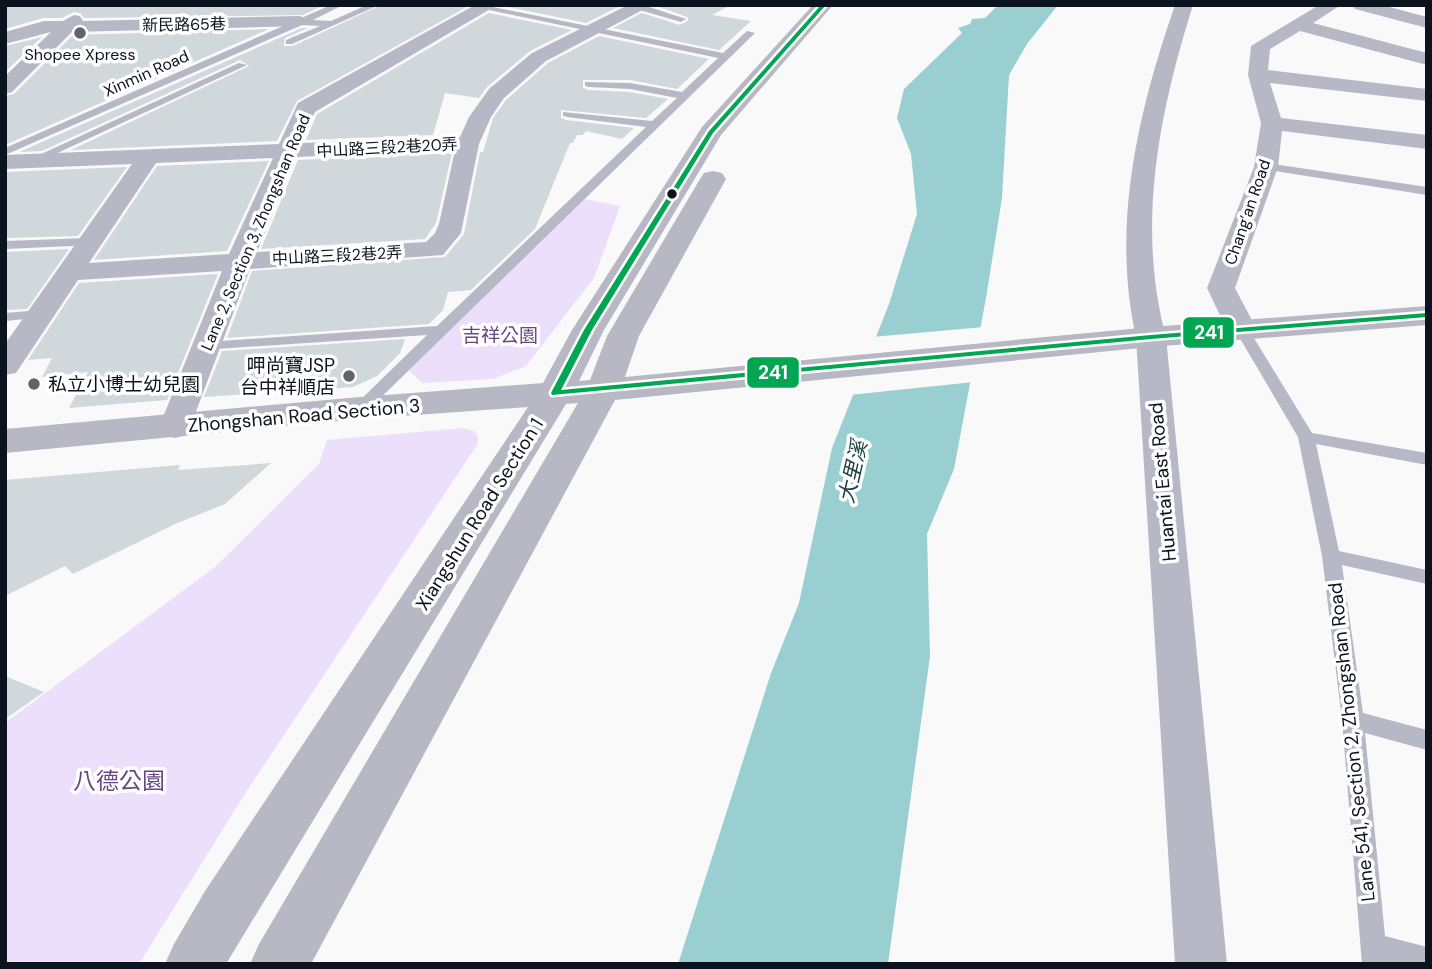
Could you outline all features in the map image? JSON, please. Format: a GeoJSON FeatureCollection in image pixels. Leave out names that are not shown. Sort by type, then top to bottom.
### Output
{"type":"FeatureCollection","features":[{"type":"Feature","properties":{"kind":"street"},"geometry":{"type":"LineString","coordinates":[[5,88],[15,73],[89,5]]}},
{"type":"Feature","properties":{"kind":"street","name":"Huantai East Road"},"geometry":{"type":"LineString","coordinates":[[1184,5],[1165,59],[1138,221],[1140,287],[1151,337],[1201,964]]}},
{"type":"Feature","properties":{"kind":"street"},"geometry":{"type":"LineString","coordinates":[[1332,5],[1261,46],[1258,75],[1427,95]]}},
{"type":"Feature","properties":{"kind":"street"},"geometry":{"type":"LineString","coordinates":[[1361,5],[1427,23]]}},
{"type":"Feature","properties":{"kind":"street"},"geometry":{"type":"LineString","coordinates":[[468,143],[484,109],[515,74],[542,54],[641,6]]}},
{"type":"Feature","properties":{"kind":"street","name":"Lane 2, Section 3, Zhongshan Road"},"geometry":{"type":"LineString","coordinates":[[175,427],[240,260],[276,153],[306,108],[476,7]]}},
{"type":"Feature","properties":{"kind":"street","name":"Xiangshun Road Section 1"},"geometry":{"type":"LineString","coordinates":[[746,131],[820,40],[835,9]]}},
{"type":"Feature","properties":{"kind":"street","name":"Xiangshun Road Section 1"},"geometry":{"type":"LineString","coordinates":[[194,964],[268,843],[555,393],[589,330],[711,132],[835,9]]}},
{"type":"Feature","properties":{"kind":"street","name":"新民路65巷"},"geometry":{"type":"LineString","coordinates":[[5,38],[44,27],[299,21]]}},
{"type":"Feature","properties":{"kind":"street"},"geometry":{"type":"LineString","coordinates":[[1297,25],[1427,59]]}},
{"type":"Feature","properties":{"kind":"street","name":"Chang’an Road"},"geometry":{"type":"LineString","coordinates":[[1242,330],[1221,288],[1266,167],[1272,123],[1258,75]]}},
{"type":"Feature","properties":{"kind":"street"},"geometry":{"type":"LineString","coordinates":[[1272,123],[1427,142]]}},
{"type":"Feature","properties":{"kind":"street","name":"中山路三段2巷20弄"},"geometry":{"type":"LineString","coordinates":[[11,160],[276,153],[468,143]]}},
{"type":"Feature","properties":{"kind":"street","name":"中山路三段2巷2弄"},"geometry":{"type":"LineString","coordinates":[[72,272],[433,249],[447,233],[468,143]]}},
{"type":"Feature","properties":{"kind":"street"},"geometry":{"type":"LineString","coordinates":[[5,366],[72,272],[89,242],[148,157]]}},
{"type":"Feature","properties":{"kind":"street"},"geometry":{"type":"LineString","coordinates":[[279,964],[603,390],[623,336],[723,162]]}},
{"type":"Feature","properties":{"kind":"street","name":"Zhongshan Road Section 3"},"geometry":{"type":"LineString","coordinates":[[5,441],[360,408],[603,390],[1151,337],[1427,315]]}},
{"type":"Feature","properties":{"kind":"lane","name":"Xinmin Road"},"geometry":{"type":"LineString","coordinates":[[11,160],[299,21],[339,5]]}},
{"type":"Feature","properties":{"kind":"lane"},"geometry":{"type":"LineString","coordinates":[[289,42],[375,5]]}},
{"type":"Feature","properties":{"kind":"lane"},"geometry":{"type":"LineString","coordinates":[[641,6],[681,19]]}},
{"type":"Feature","properties":{"kind":"lane"},"geometry":{"type":"LineString","coordinates":[[476,7],[726,57]]}},
{"type":"Feature","properties":{"kind":"lane"},"geometry":{"type":"LineString","coordinates":[[299,21],[332,24]]}},
{"type":"Feature","properties":{"kind":"lane"},"geometry":{"type":"LineString","coordinates":[[360,408],[750,33]]}},
{"type":"Feature","properties":{"kind":"lane"},"geometry":{"type":"LineString","coordinates":[[11,160],[242,65]]}},
{"type":"Feature","properties":{"kind":"lane"},"geometry":{"type":"LineString","coordinates":[[589,83],[630,86],[685,96]]}},
{"type":"Feature","properties":{"kind":"lane"},"geometry":{"type":"LineString","coordinates":[[567,114],[654,125]]}},
{"type":"Feature","properties":{"kind":"lane"},"geometry":{"type":"LineString","coordinates":[[1266,167],[1427,191]]}},
{"type":"Feature","properties":{"kind":"lane"},"geometry":{"type":"LineString","coordinates":[[5,245],[89,242]]}},
{"type":"Feature","properties":{"kind":"lane"},"geometry":{"type":"LineString","coordinates":[[5,317],[41,314]]}},
{"type":"Feature","properties":{"kind":"lane"},"geometry":{"type":"LineString","coordinates":[[206,346],[442,330]]}},
{"type":"Feature","properties":{"kind":"lane","name":"Lane 541, Section 2, Zhongshan Road"},"geometry":{"type":"LineString","coordinates":[[1242,330],[1306,437],[1331,556],[1353,720],[1373,955]]}},
{"type":"Feature","properties":{"kind":"lane"},"geometry":{"type":"LineString","coordinates":[[1306,437],[1427,459]]}},
{"type":"Feature","properties":{"kind":"lane"},"geometry":{"type":"LineString","coordinates":[[1331,556],[1427,577]]}},
{"type":"Feature","properties":{"kind":"lane"},"geometry":{"type":"LineString","coordinates":[[1353,720],[1427,740]]}},
{"type":"Feature","properties":{"kind":"lane"},"geometry":{"type":"LineString","coordinates":[[1373,955],[1427,960]]}},
{"type":"Feature","properties":{"kind":"green space","name":"吉祥公園"},"geometry":{"type":"Polygon","coordinates":[[[584,199],[620,206],[594,278],[526,366],[493,379],[422,383],[409,370],[584,199]]]}},
{"type":"Feature","properties":{"kind":"green space","name":"八德公園"},"geometry":{"type":"Polygon","coordinates":[[[463,428],[474,431],[478,437],[477,445],[246,792],[139,964],[5,964],[5,723],[215,567],[319,464],[327,440],[463,428]]]}},
{"type":"Feature","properties":{"kind":"water","name":"大里溪"},"geometry":{"type":"Polygon","coordinates":[[[998,5],[1058,5],[1027,44],[1009,75],[1002,198],[986,298],[954,469],[927,534],[930,656],[888,964],[678,964],[771,673],[799,603],[832,448],[889,304],[917,214],[911,154],[897,118],[904,89],[962,33],[958,28],[970,24],[972,19],[985,18],[998,5]]]}},
{"type":"Feature","properties":{"kind":"pier"},"geometry":{"type":"Polygon","coordinates":[[[984,327],[974,382],[849,395],[872,337],[984,327]]]}},
{"type":"Feature","properties":{"kind":"building"},"geometry":{"type":"Polygon","coordinates":[[[5,5],[324,5],[303,15],[84,18],[80,13],[74,12],[62,18],[43,18],[5,29],[5,5]]]}},
{"type":"Feature","properties":{"kind":"building"},"geometry":{"type":"Polygon","coordinates":[[[381,5],[463,5],[465,8],[297,101],[277,141],[71,150],[249,66],[240,60],[42,151],[19,152],[302,28],[308,28],[285,38],[284,46],[293,46],[381,5]]]}},
{"type":"Feature","properties":{"kind":"building"},"geometry":{"type":"Polygon","coordinates":[[[498,5],[622,5],[586,23],[498,5]]]}},
{"type":"Feature","properties":{"kind":"building"},"geometry":{"type":"Polygon","coordinates":[[[654,5],[731,5],[712,15],[751,21],[719,50],[613,28],[642,13],[680,25],[689,20],[654,5]]]}},
{"type":"Feature","properties":{"kind":"building"},"geometry":{"type":"Polygon","coordinates":[[[489,13],[572,30],[530,51],[487,87],[479,98],[445,93],[433,135],[306,140],[317,114],[489,13]]]}},
{"type":"Feature","properties":{"kind":"building"},"geometry":{"type":"Polygon","coordinates":[[[269,29],[5,145],[5,96],[14,94],[73,35],[269,29]]]}},
{"type":"Feature","properties":{"kind":"building"},"geometry":{"type":"Polygon","coordinates":[[[599,36],[709,59],[677,89],[630,80],[583,80],[583,88],[588,90],[630,92],[668,99],[646,118],[561,110],[561,118],[566,120],[634,128],[622,139],[586,131],[583,135],[577,135],[573,143],[570,143],[535,229],[471,290],[448,292],[443,310],[429,324],[227,338],[252,271],[445,257],[464,234],[480,152],[483,152],[493,118],[506,100],[548,63],[599,36]]]}},
{"type":"Feature","properties":{"kind":"building"},"geometry":{"type":"Polygon","coordinates":[[[42,37],[5,72],[5,46],[42,37]]]}},
{"type":"Feature","properties":{"kind":"building"},"geometry":{"type":"Polygon","coordinates":[[[452,153],[436,223],[425,239],[261,249],[298,160],[452,153]]]}},
{"type":"Feature","properties":{"kind":"building"},"geometry":{"type":"Polygon","coordinates":[[[269,161],[227,251],[94,260],[157,166],[269,161]]]}},
{"type":"Feature","properties":{"kind":"building"},"geometry":{"type":"Polygon","coordinates":[[[127,167],[78,236],[5,238],[5,172],[127,167]]]}},
{"type":"Feature","properties":{"kind":"building"},"geometry":{"type":"Polygon","coordinates":[[[69,249],[27,309],[5,310],[5,252],[69,249]]]}},
{"type":"Feature","properties":{"kind":"building"},"geometry":{"type":"Polygon","coordinates":[[[218,274],[167,400],[69,408],[88,372],[42,377],[52,358],[28,360],[79,283],[218,274]]]}},
{"type":"Feature","properties":{"kind":"building"},"geometry":{"type":"Polygon","coordinates":[[[405,339],[400,353],[377,376],[353,387],[204,397],[222,351],[405,339]]]}},
{"type":"Feature","properties":{"kind":"building"},"geometry":{"type":"Polygon","coordinates":[[[271,463],[225,504],[175,524],[73,574],[65,566],[5,596],[5,480],[180,465],[178,470],[271,463]]]}},
{"type":"Feature","properties":{"kind":"building"},"geometry":{"type":"Polygon","coordinates":[[[5,676],[44,692],[5,719],[5,676]]]}},
{"type":"Feature","properties":{"kind":"transit line","name":"241"},"geometry":{"type":"LineString","coordinates":[[555,393],[588,330],[711,132],[824,5]]}},
{"type":"Feature","properties":{"kind":"transit line","name":"241"},"geometry":{"type":"LineString","coordinates":[[555,393],[1151,337],[1427,315]]}},
{"type":"Feature","properties":{"kind":"place","name":"Shopee Xpress"},"geometry":{"type":"Point","coordinates":[80,33]}},
{"type":"Feature","properties":{"kind":"place","name":"呷尚寶JSP 台中祥順店"},"geometry":{"type":"Point","coordinates":[349,376]}},
{"type":"Feature","properties":{"kind":"place","name":"私立小博士幼兒園"},"geometry":{"type":"Point","coordinates":[34,384]}}]}
